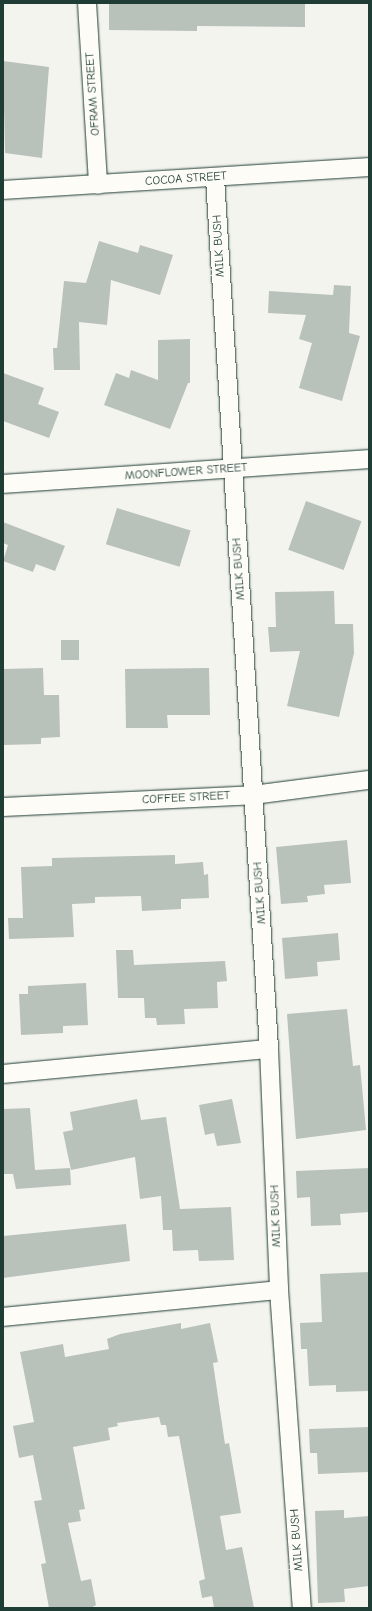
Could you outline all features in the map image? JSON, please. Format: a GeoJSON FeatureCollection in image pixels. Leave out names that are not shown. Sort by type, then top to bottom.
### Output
{"type":"FeatureCollection","features":[{"type":"Feature","properties":{"kind":"street","name":"OFRAM STREET"},"geometry":{"type":"LineString","coordinates":[[87,3],[98,185]]}},
{"type":"Feature","properties":{"kind":"street","name":"COCOA STREET"},"geometry":{"type":"LineString","coordinates":[[3,190],[215,178],[369,167]]}},
{"type":"Feature","properties":{"kind":"street","name":"MILK BUSH"},"geometry":{"type":"LineString","coordinates":[[215,178],[269,1049],[279,1290],[302,1608]]}},
{"type":"Feature","properties":{"kind":"street","name":"MOONFLOWER STREET"},"geometry":{"type":"LineString","coordinates":[[3,484],[369,459]]}},
{"type":"Feature","properties":{"kind":"street","name":"COFFEE STREET"},"geometry":{"type":"LineString","coordinates":[[3,807],[254,794],[360,781]]}},
{"type":"Feature","properties":{"kind":"street"},"geometry":{"type":"LineString","coordinates":[[3,1074],[269,1049]]}},
{"type":"Feature","properties":{"kind":"street"},"geometry":{"type":"LineString","coordinates":[[3,1317],[279,1290]]}},
{"type":"Feature","properties":{"kind":"building"},"geometry":{"type":"Polygon","coordinates":[[[109,3],[305,3],[305,27],[197,26],[197,31],[109,30],[109,3]]]}},
{"type":"Feature","properties":{"kind":"building"},"geometry":{"type":"Polygon","coordinates":[[[3,61],[49,67],[42,158],[5,153],[3,61]]]}},
{"type":"Feature","properties":{"kind":"building"},"geometry":{"type":"Polygon","coordinates":[[[99,241],[138,253],[140,245],[173,255],[160,295],[111,280],[107,325],[79,322],[80,370],[54,370],[53,348],[57,348],[64,281],[86,283],[99,241]]]}},
{"type":"Feature","properties":{"kind":"building"},"geometry":{"type":"Polygon","coordinates":[[[334,285],[351,286],[349,333],[360,336],[342,401],[299,388],[312,343],[299,339],[306,315],[268,313],[269,291],[333,295],[334,285]]]}},
{"type":"Feature","properties":{"kind":"building"},"geometry":{"type":"Polygon","coordinates":[[[190,339],[190,383],[188,383],[170,429],[104,405],[116,373],[129,378],[131,370],[158,380],[158,340],[190,339]]]}},
{"type":"Feature","properties":{"kind":"building"},"geometry":{"type":"Polygon","coordinates":[[[3,373],[44,388],[38,404],[59,412],[49,438],[3,421],[3,373]]]}},
{"type":"Feature","properties":{"kind":"building"},"geometry":{"type":"Polygon","coordinates":[[[306,501],[361,521],[344,570],[288,550],[306,501]]]}},
{"type":"Feature","properties":{"kind":"building"},"geometry":{"type":"Polygon","coordinates":[[[117,508],[191,531],[180,567],[106,544],[117,508]]]}},
{"type":"Feature","properties":{"kind":"building"},"geometry":{"type":"Polygon","coordinates":[[[3,522],[65,546],[55,571],[36,564],[33,572],[3,561],[8,545],[3,543],[3,522]]]}},
{"type":"Feature","properties":{"kind":"building"},"geometry":{"type":"Polygon","coordinates":[[[334,591],[335,624],[353,624],[354,653],[339,717],[287,706],[300,651],[270,652],[268,627],[276,627],[275,592],[334,591]]]}},
{"type":"Feature","properties":{"kind":"building"},"geometry":{"type":"Polygon","coordinates":[[[61,640],[79,640],[79,660],[61,660],[61,640]]]}},
{"type":"Feature","properties":{"kind":"building"},"geometry":{"type":"Polygon","coordinates":[[[43,668],[44,695],[59,695],[60,737],[41,738],[41,744],[3,745],[3,669],[43,668]]]}},
{"type":"Feature","properties":{"kind":"building"},"geometry":{"type":"Polygon","coordinates":[[[209,668],[210,715],[167,715],[168,728],[126,728],[125,669],[209,668]]]}},
{"type":"Feature","properties":{"kind":"building"},"geometry":{"type":"Polygon","coordinates":[[[347,840],[351,883],[324,885],[325,894],[307,896],[308,902],[281,904],[276,847],[347,840]]]}},
{"type":"Feature","properties":{"kind":"building"},"geometry":{"type":"Polygon","coordinates":[[[175,855],[175,864],[203,862],[204,875],[208,874],[209,898],[181,899],[181,909],[142,911],[141,896],[95,897],[95,903],[72,904],[74,937],[9,939],[8,918],[23,918],[21,867],[52,866],[52,858],[175,855]]]}},
{"type":"Feature","properties":{"kind":"building"},"geometry":{"type":"Polygon","coordinates":[[[338,933],[340,960],[317,962],[318,976],[285,979],[282,938],[338,933]]]}},
{"type":"Feature","properties":{"kind":"building"},"geometry":{"type":"Polygon","coordinates":[[[116,950],[133,950],[134,965],[225,961],[227,981],[217,982],[218,1008],[184,1009],[185,1024],[157,1025],[156,1018],[145,1018],[144,998],[118,998],[116,950]]]}},
{"type":"Feature","properties":{"kind":"building"},"geometry":{"type":"Polygon","coordinates":[[[86,983],[88,1025],[63,1026],[63,1033],[21,1035],[19,994],[28,994],[28,986],[86,983]]]}},
{"type":"Feature","properties":{"kind":"building"},"geometry":{"type":"Polygon","coordinates":[[[347,1009],[353,1066],[360,1065],[366,1130],[296,1139],[287,1014],[347,1009]]]}},
{"type":"Feature","properties":{"kind":"building"},"geometry":{"type":"Polygon","coordinates":[[[137,1099],[141,1120],[166,1117],[180,1209],[231,1207],[234,1260],[199,1261],[198,1250],[173,1251],[172,1230],[163,1230],[161,1196],[140,1199],[135,1157],[71,1170],[63,1132],[73,1130],[70,1112],[137,1099]]]}},
{"type":"Feature","properties":{"kind":"building"},"geometry":{"type":"Polygon","coordinates":[[[232,1099],[241,1143],[217,1146],[214,1133],[205,1135],[199,1105],[232,1099]]]}},
{"type":"Feature","properties":{"kind":"building"},"geometry":{"type":"Polygon","coordinates":[[[30,1108],[35,1170],[70,1168],[71,1185],[16,1189],[13,1174],[3,1174],[3,1109],[30,1108]]]}},
{"type":"Feature","properties":{"kind":"building"},"geometry":{"type":"Polygon","coordinates":[[[369,1168],[369,1212],[340,1214],[341,1225],[311,1226],[310,1197],[297,1198],[296,1171],[369,1168]]]}},
{"type":"Feature","properties":{"kind":"building"},"geometry":{"type":"Polygon","coordinates":[[[126,1224],[130,1261],[3,1278],[3,1236],[126,1224]]]}},
{"type":"Feature","properties":{"kind":"building"},"geometry":{"type":"Polygon","coordinates":[[[369,1272],[369,1391],[336,1392],[336,1385],[309,1386],[307,1349],[301,1349],[300,1323],[322,1322],[320,1274],[369,1272]]]}},
{"type":"Feature","properties":{"kind":"building"},"geometry":{"type":"Polygon","coordinates":[[[181,1323],[181,1329],[210,1323],[218,1362],[213,1363],[225,1444],[229,1443],[241,1513],[220,1516],[226,1550],[242,1547],[254,1608],[214,1608],[212,1596],[202,1598],[199,1581],[205,1579],[179,1436],[168,1437],[166,1425],[161,1425],[159,1417],[117,1423],[118,1426],[108,1428],[110,1440],[73,1447],[85,1509],[79,1510],[81,1521],[68,1523],[81,1581],[91,1579],[96,1605],[91,1608],[49,1608],[41,1564],[46,1563],[34,1501],[42,1500],[33,1455],[19,1458],[13,1426],[34,1422],[20,1352],[63,1344],[65,1357],[109,1349],[107,1339],[120,1334],[181,1323]]]}},
{"type":"Feature","properties":{"kind":"building"},"geometry":{"type":"Polygon","coordinates":[[[369,1427],[369,1472],[318,1474],[317,1453],[310,1453],[309,1429],[369,1427]]]}},
{"type":"Feature","properties":{"kind":"building"},"geometry":{"type":"Polygon","coordinates":[[[344,1510],[344,1518],[369,1516],[369,1586],[344,1589],[345,1602],[318,1603],[315,1511],[344,1510]]]}}]}
